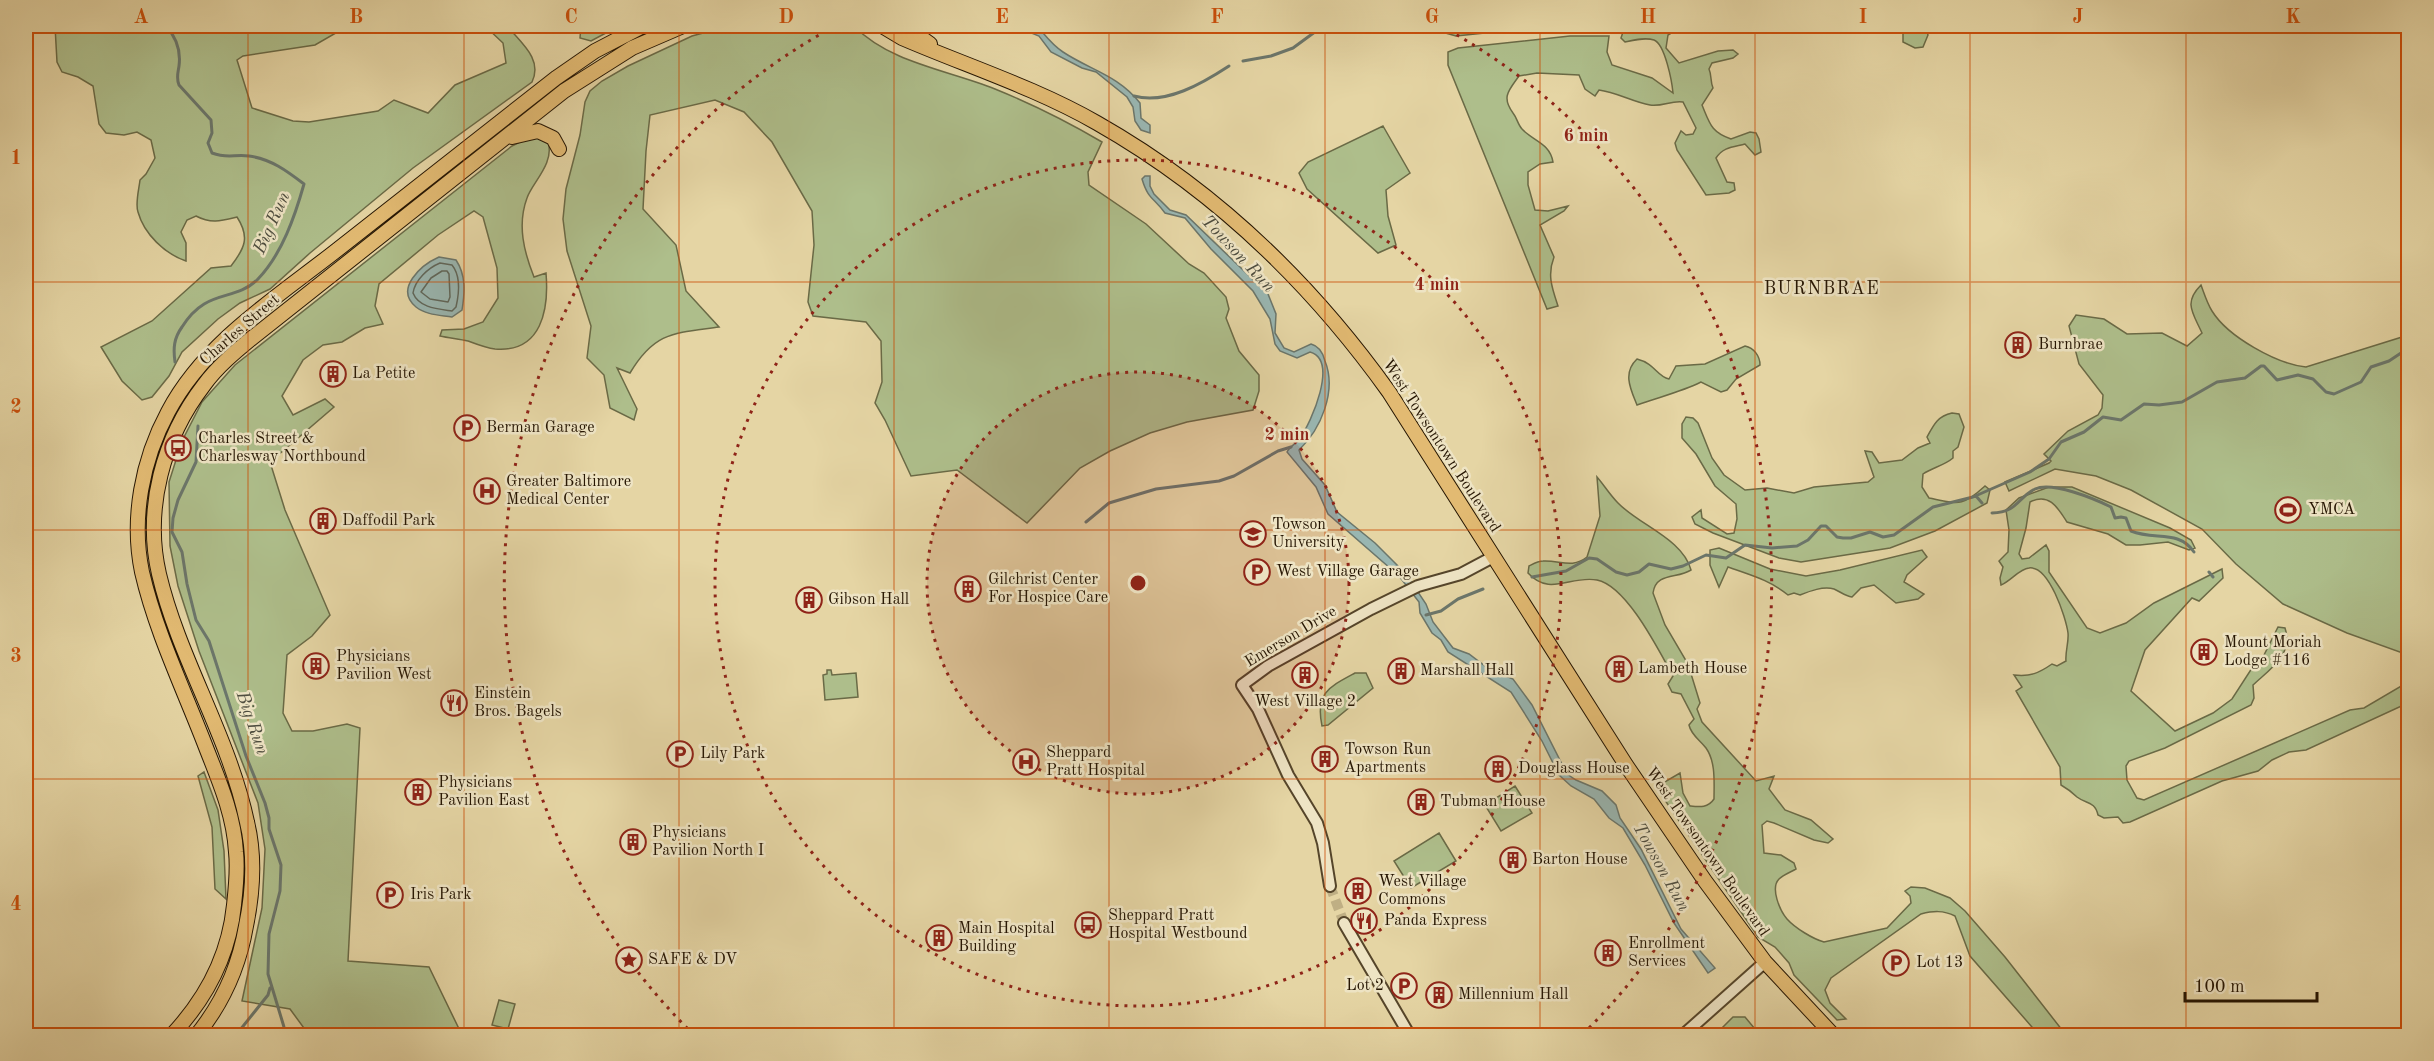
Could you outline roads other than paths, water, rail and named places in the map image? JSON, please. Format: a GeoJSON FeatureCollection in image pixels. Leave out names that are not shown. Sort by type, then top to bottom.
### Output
{"type":"FeatureCollection","features":[{"type":"Feature","properties":{"kind":"main road","name":"Charles Street"},"geometry":{"type":"LineString","coordinates":[[171,1035],[204,993],[225,947],[232,925],[237,877],[232,824],[223,789],[153,609],[140,556],[139,502],[148,461],[163,422],[182,388],[200,364],[252,317],[556,78],[596,51],[644,26]]}},
{"type":"Feature","properties":{"kind":"main road","name":"Charles Street"},"geometry":{"type":"LineString","coordinates":[[193,1035],[227,989],[243,948],[252,884],[248,822],[233,772],[168,604],[159,573],[154,532],[162,466],[186,412],[221,365],[252,338],[501,141],[597,68],[632,48],[683,26]]}},
{"type":"Feature","properties":{"kind":"main road","name":"West Towsontown Boulevard"},"geometry":{"type":"LineString","coordinates":[[882,26],[902,38],[1016,84],[1096,122],[1177,175],[1221,208],[1256,239],[1320,304],[1373,369],[1626,765],[1705,880],[1765,962],[1834,1035]]}},
{"type":"Feature","properties":{"kind":"main road"},"geometry":{"type":"LineString","coordinates":[[905,26],[949,58]]}},
{"type":"Feature","properties":{"kind":"main road"},"geometry":{"type":"LineString","coordinates":[[501,141],[524,132],[538,131],[552,138],[559,148]]}},
{"type":"Feature","properties":{"kind":"main road"},"geometry":{"type":"LineString","coordinates":[[193,1035],[193,1027],[223,976],[227,964],[225,947]]}},
{"type":"Feature","properties":{"kind":"street","name":"Emerson Drive"},"geometry":{"type":"LineString","coordinates":[[1330,886],[1323,843],[1317,823],[1288,775],[1254,701],[1242,685],[1262,669],[1306,643],[1395,597],[1418,586],[1461,574],[1493,557]]}},
{"type":"Feature","properties":{"kind":"street"},"geometry":{"type":"LineString","coordinates":[[1344,923],[1410,1035]]}},
{"type":"Feature","properties":{"kind":"street"},"geometry":{"type":"LineString","coordinates":[[1682,1035],[1765,962]]}},
{"type":"Feature","properties":{"kind":"water"},"geometry":{"type":"Polygon","coordinates":[[[1014,26],[1037,26],[1059,49],[1122,86],[1140,103],[1141,118],[1150,125],[1150,133],[1141,130],[1135,121],[1133,107],[1127,97],[1096,72],[1082,68],[1051,52],[1039,36],[1014,26]]]}},
{"type":"Feature","properties":{"kind":"water","name":"Towson Run"},"geometry":{"type":"Polygon","coordinates":[[[1150,176],[1150,186],[1154,194],[1170,210],[1186,215],[1268,294],[1276,314],[1275,333],[1284,348],[1294,352],[1311,344],[1320,350],[1328,373],[1328,397],[1320,421],[1299,450],[1302,459],[1325,485],[1337,512],[1375,543],[1406,574],[1426,604],[1433,622],[1453,648],[1469,654],[1489,669],[1513,679],[1532,705],[1567,774],[1602,791],[1616,805],[1620,818],[1641,849],[1681,929],[1715,968],[1708,973],[1674,923],[1645,865],[1623,828],[1609,818],[1594,799],[1571,786],[1559,775],[1542,741],[1511,692],[1448,652],[1441,640],[1432,633],[1420,613],[1419,602],[1399,576],[1328,514],[1316,487],[1287,452],[1300,438],[1316,406],[1322,379],[1322,367],[1318,357],[1310,352],[1297,358],[1280,351],[1275,344],[1270,319],[1253,291],[1211,249],[1185,218],[1165,213],[1146,190],[1142,179],[1150,176]]]}},
{"type":"Feature","properties":{"kind":"water"},"geometry":{"type":"Polygon","coordinates":[[[439,257],[456,260],[463,278],[462,310],[452,317],[420,310],[410,300],[408,293],[412,278],[439,257]]]}},
{"type":"Feature","properties":{"kind":"waterway","name":"Big Run"},"geometry":{"type":"LineString","coordinates":[[166,26],[173,35],[178,50],[179,85],[211,120],[212,133],[208,143],[212,153],[222,156],[249,156],[264,160],[285,170],[304,184],[287,234],[274,258],[258,279],[249,286],[211,301],[191,314],[176,339],[175,362]]}},
{"type":"Feature","properties":{"kind":"waterway"},"geometry":{"type":"LineString","coordinates":[[1243,61],[1271,56],[1293,48],[1323,26]]}},
{"type":"Feature","properties":{"kind":"waterway"},"geometry":{"type":"LineString","coordinates":[[1361,26],[1377,31],[1424,26]]}},
{"type":"Feature","properties":{"kind":"waterway"},"geometry":{"type":"LineString","coordinates":[[1448,26],[1472,32],[1488,26]]}},
{"type":"Feature","properties":{"kind":"waterway"},"geometry":{"type":"LineString","coordinates":[[1134,96],[1159,98],[1184,91],[1229,66]]}},
{"type":"Feature","properties":{"kind":"waterway"},"geometry":{"type":"LineString","coordinates":[[1532,577],[1566,571],[1589,558],[1597,559],[1616,572],[1627,575],[1639,572],[1649,564],[1671,569],[1706,555],[1726,558],[1745,545],[1772,548],[1797,546],[1808,540],[1821,526],[1826,526],[1837,537],[1843,538],[1870,532],[1883,537],[1894,535],[1933,507],[1973,497],[2030,472],[2049,459],[2061,442],[2084,432],[2103,417],[2121,420],[2144,404],[2182,402],[2217,382],[2245,378],[2261,366],[2264,366],[2277,380],[2298,375],[2313,379],[2326,392],[2334,394],[2361,382],[2371,367],[2389,361],[2401,353],[2408,353]]}},
{"type":"Feature","properties":{"kind":"waterway","name":"Big Run"},"geometry":{"type":"LineString","coordinates":[[198,426],[196,462],[178,500],[172,532],[182,552],[196,620],[209,641],[246,756],[265,803],[269,829],[281,865],[280,891],[269,934],[268,974],[288,1036]]}},
{"type":"Feature","properties":{"kind":"waterway"},"geometry":{"type":"LineString","coordinates":[[1086,522],[1109,503],[1156,489],[1219,481],[1234,476],[1278,451],[1291,447]]}},
{"type":"Feature","properties":{"kind":"waterway"},"geometry":{"type":"LineString","coordinates":[[1992,513],[2012,508],[2035,489],[2052,487],[2111,507],[2115,518],[2126,518],[2131,531],[2181,540],[2194,552]]}},
{"type":"Feature","properties":{"kind":"waterway"},"geometry":{"type":"LineString","coordinates":[[1976,496],[1982,503]]}},
{"type":"Feature","properties":{"kind":"waterway"},"geometry":{"type":"LineString","coordinates":[[2209,572],[2213,577]]}},
{"type":"Feature","properties":{"kind":"waterway"},"geometry":{"type":"LineString","coordinates":[[1426,615],[1441,611],[1458,599],[1483,589]]}},
{"type":"Feature","properties":{"kind":"waterway"},"geometry":{"type":"LineString","coordinates":[[240,1030],[268,995],[270,988]]}},
{"type":"Feature","properties":{"kind":"tunnel"},"geometry":{"type":"LineString","coordinates":[[1330,886],[1344,923]]}},
{"type":"Feature","properties":{"kind":"place","name":"Burnbrae"},"geometry":{"type":"Point","coordinates":[2018,345]}},
{"type":"Feature","properties":{"kind":"place","name":"La Petite"},"geometry":{"type":"Point","coordinates":[333,374]}},
{"type":"Feature","properties":{"kind":"place","name":"Berman Garage"},"geometry":{"type":"Point","coordinates":[467,428]}},
{"type":"Feature","properties":{"kind":"place","name":"Charles Street & Charlesway Northbound"},"geometry":{"type":"Point","coordinates":[178,448]}},
{"type":"Feature","properties":{"kind":"place","name":"Greater Baltimore Medical Center"},"geometry":{"type":"Point","coordinates":[487,491]}},
{"type":"Feature","properties":{"kind":"place","name":"YMCA"},"geometry":{"type":"Point","coordinates":[2288,510]}},
{"type":"Feature","properties":{"kind":"place","name":"Daffodil Park"},"geometry":{"type":"Point","coordinates":[323,521]}},
{"type":"Feature","properties":{"kind":"place","name":"Towson University"},"geometry":{"type":"Point","coordinates":[1253,534]}},
{"type":"Feature","properties":{"kind":"place","name":"West Village Garage"},"geometry":{"type":"Point","coordinates":[1257,572]}},
{"type":"Feature","properties":{"kind":"place","name":"Gilchrist Center For Hospice Care"},"geometry":{"type":"Point","coordinates":[968,589]}},
{"type":"Feature","properties":{"kind":"place","name":"Gibson Hall"},"geometry":{"type":"Point","coordinates":[809,600]}},
{"type":"Feature","properties":{"kind":"place","name":"Mount Moriah Lodge #116"},"geometry":{"type":"Point","coordinates":[2204,652]}},
{"type":"Feature","properties":{"kind":"place","name":"Physicians Pavilion West"},"geometry":{"type":"Point","coordinates":[316,666]}},
{"type":"Feature","properties":{"kind":"place","name":"Lambeth House"},"geometry":{"type":"Point","coordinates":[1619,669]}},
{"type":"Feature","properties":{"kind":"place","name":"Marshall Hall"},"geometry":{"type":"Point","coordinates":[1401,671]}},
{"type":"Feature","properties":{"kind":"place","name":"West Village 2"},"geometry":{"type":"Point","coordinates":[1305,675]}},
{"type":"Feature","properties":{"kind":"place","name":"Einstein Bros. Bagels"},"geometry":{"type":"Point","coordinates":[454,703]}},
{"type":"Feature","properties":{"kind":"place","name":"Lily Park"},"geometry":{"type":"Point","coordinates":[680,754]}},
{"type":"Feature","properties":{"kind":"place","name":"Towson Run Apartments"},"geometry":{"type":"Point","coordinates":[1325,759]}},
{"type":"Feature","properties":{"kind":"place","name":"Sheppard Pratt Hospital"},"geometry":{"type":"Point","coordinates":[1026,762]}},
{"type":"Feature","properties":{"kind":"place","name":"Douglass House"},"geometry":{"type":"Point","coordinates":[1498,769]}},
{"type":"Feature","properties":{"kind":"place","name":"Physicians Pavilion East"},"geometry":{"type":"Point","coordinates":[418,792]}},
{"type":"Feature","properties":{"kind":"place","name":"Tubman House"},"geometry":{"type":"Point","coordinates":[1421,802]}},
{"type":"Feature","properties":{"kind":"place","name":"Physicians Pavilion North I"},"geometry":{"type":"Point","coordinates":[633,842]}},
{"type":"Feature","properties":{"kind":"place","name":"Barton House"},"geometry":{"type":"Point","coordinates":[1513,860]}},
{"type":"Feature","properties":{"kind":"place","name":"West Village Commons"},"geometry":{"type":"Point","coordinates":[1358,891]}},
{"type":"Feature","properties":{"kind":"place","name":"Iris Park"},"geometry":{"type":"Point","coordinates":[390,895]}},
{"type":"Feature","properties":{"kind":"place","name":"Panda Express"},"geometry":{"type":"Point","coordinates":[1364,921]}},
{"type":"Feature","properties":{"kind":"place","name":"Sheppard Pratt Hospital Westbound"},"geometry":{"type":"Point","coordinates":[1088,925]}},
{"type":"Feature","properties":{"kind":"place","name":"Main Hospital Building"},"geometry":{"type":"Point","coordinates":[939,938]}},
{"type":"Feature","properties":{"kind":"place","name":"Enrollment Services"},"geometry":{"type":"Point","coordinates":[1608,953]}},
{"type":"Feature","properties":{"kind":"place","name":"SAFE & DV"},"geometry":{"type":"Point","coordinates":[629,960]}},
{"type":"Feature","properties":{"kind":"place","name":"Lot 13"},"geometry":{"type":"Point","coordinates":[1896,963]}},
{"type":"Feature","properties":{"kind":"place","name":"Lot 2"},"geometry":{"type":"Point","coordinates":[1404,986]}},
{"type":"Feature","properties":{"kind":"place","name":"Millennium Hall"},"geometry":{"type":"Point","coordinates":[1439,995]}},
{"type":"Feature","properties":{"kind":"district","name":"BURNBRAE"},"geometry":{"type":"Point","coordinates":[1822,289]}}]}
